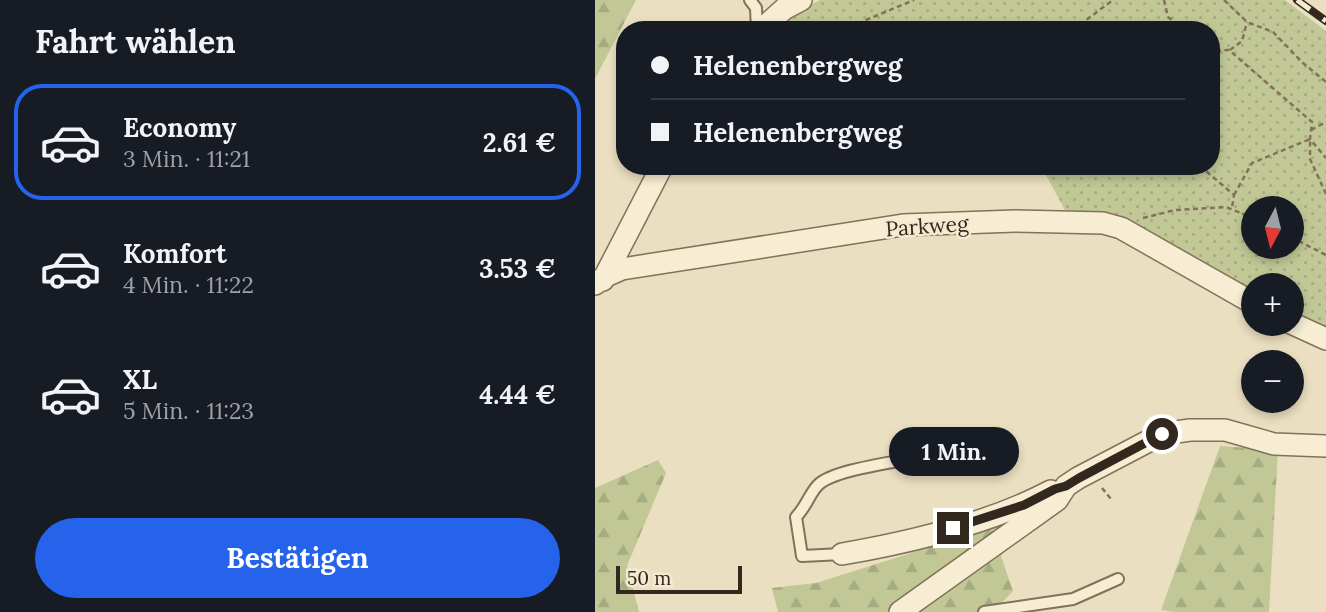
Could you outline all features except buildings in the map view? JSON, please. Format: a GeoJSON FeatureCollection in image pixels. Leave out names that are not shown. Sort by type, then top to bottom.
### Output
{"type":"FeatureCollection","features":[{"type":"Feature","properties":{"kind":"street"},"geometry":{"type":"LineString","coordinates":[[769,21],[783,9],[801,0]]}},
{"type":"Feature","properties":{"kind":"street"},"geometry":{"type":"LineString","coordinates":[[599,284],[657,175]]}},
{"type":"Feature","properties":{"kind":"street","name":"Parkweg"},"geometry":{"type":"LineString","coordinates":[[599,284],[622,269],[642,265],[903,225],[1015,221],[1103,223],[1122,228],[1241,296]]}},
{"type":"Feature","properties":{"kind":"street"},"geometry":{"type":"LineString","coordinates":[[1304,329],[1326,339]]}},
{"type":"Feature","properties":{"kind":"street"},"geometry":{"type":"LineString","coordinates":[[842,554],[905,543],[1024,505],[1066,486],[1162,434],[1190,430],[1225,430],[1274,444],[1326,446]]}},
{"type":"Feature","properties":{"kind":"street"},"geometry":{"type":"LineString","coordinates":[[899,612],[1058,500],[1066,486]]}},
{"type":"Feature","properties":{"kind":"lane"},"geometry":{"type":"LineString","coordinates":[[750,0],[756,8],[758,21]]}},
{"type":"Feature","properties":{"kind":"lane"},"geometry":{"type":"LineString","coordinates":[[842,554],[802,556],[796,517],[806,507],[818,485],[836,475],[913,458]]}},
{"type":"Feature","properties":{"kind":"lane"},"geometry":{"type":"LineString","coordinates":[[983,612],[1073,598],[1118,579]]}},
{"type":"Feature","properties":{"kind":"path"},"geometry":{"type":"LineString","coordinates":[[864,21],[914,0]]}},
{"type":"Feature","properties":{"kind":"path"},"geometry":{"type":"LineString","coordinates":[[1085,21],[1113,0]]}},
{"type":"Feature","properties":{"kind":"path"},"geometry":{"type":"LineString","coordinates":[[1164,0],[1168,17],[1174,21]]}},
{"type":"Feature","properties":{"kind":"path"},"geometry":{"type":"LineString","coordinates":[[1224,0],[1247,22],[1273,32],[1326,82]]}},
{"type":"Feature","properties":{"kind":"path"},"geometry":{"type":"LineString","coordinates":[[1220,51],[1230,50],[1242,41],[1247,22]]}},
{"type":"Feature","properties":{"kind":"path"},"geometry":{"type":"LineString","coordinates":[[1230,50],[1312,122],[1310,159],[1326,194]]}},
{"type":"Feature","properties":{"kind":"path"},"geometry":{"type":"LineString","coordinates":[[1311,130],[1326,122]]}},
{"type":"Feature","properties":{"kind":"path"},"geometry":{"type":"LineString","coordinates":[[1310,139],[1326,158]]}},
{"type":"Feature","properties":{"kind":"path"},"geometry":{"type":"LineString","coordinates":[[1232,208],[1234,195],[1252,163],[1310,139]]}},
{"type":"Feature","properties":{"kind":"path"},"geometry":{"type":"LineString","coordinates":[[1211,175],[1234,195]]}},
{"type":"Feature","properties":{"kind":"path"},"geometry":{"type":"LineString","coordinates":[[1122,228],[1143,218],[1175,210],[1232,208],[1241,212]]}},
{"type":"Feature","properties":{"kind":"path"},"geometry":{"type":"LineString","coordinates":[[1304,244],[1326,255]]}},
{"type":"Feature","properties":{"kind":"green space"},"geometry":{"type":"Polygon","coordinates":[[[595,0],[636,0],[625,21],[616,21],[616,39],[595,79],[595,0]]]}},
{"type":"Feature","properties":{"kind":"green space"},"geometry":{"type":"Polygon","coordinates":[[[820,0],[1285,0],[1326,31],[1326,327],[1304,318],[1304,273],[1241,273],[1241,287],[1135,224],[1066,212],[1046,175],[1220,175],[1220,21],[785,21],[820,0]]]}},
{"type":"Feature","properties":{"kind":"green space"},"geometry":{"type":"Polygon","coordinates":[[[1220,446],[1278,450],[1269,612],[1161,610],[1220,446]]]}},
{"type":"Feature","properties":{"kind":"green space"},"geometry":{"type":"Polygon","coordinates":[[[658,460],[666,473],[627,566],[639,612],[595,612],[595,488],[658,460]]]}},
{"type":"Feature","properties":{"kind":"green space"},"geometry":{"type":"Polygon","coordinates":[[[1025,517],[1001,556],[1013,591],[993,612],[778,612],[772,588],[816,583],[1025,517]]]}},
{"type":"Feature","properties":{"kind":"railway"},"geometry":{"type":"LineString","coordinates":[[1297,0],[1326,21]]}},
{"type":"Feature","properties":{"kind":"route"},"geometry":{"type":"LineString","coordinates":[[953,528],[1024,505],[1066,486],[1162,434]]}}]}
